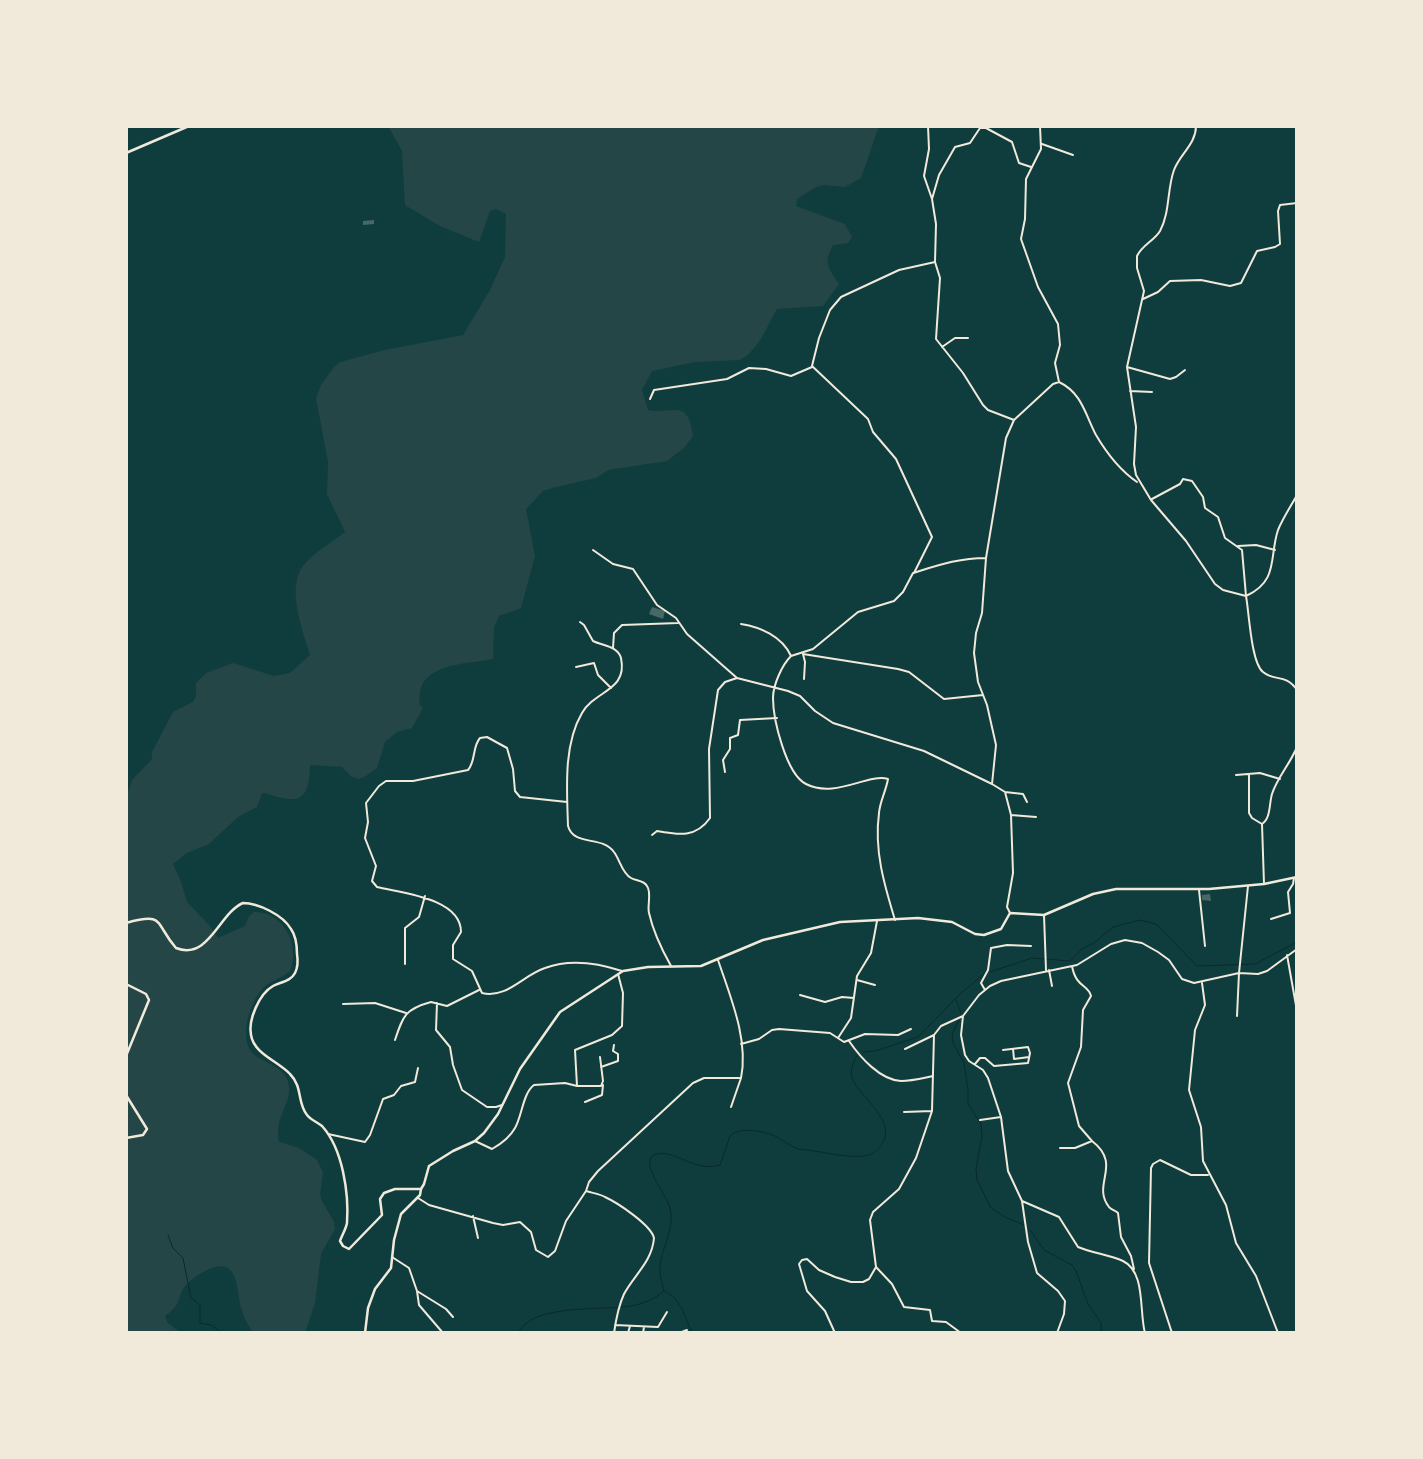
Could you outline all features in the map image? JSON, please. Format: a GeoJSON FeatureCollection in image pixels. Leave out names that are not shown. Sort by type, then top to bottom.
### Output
{"type":"FeatureCollection","features":[{"type":"Feature","properties":{"kind":"main road"},"geometry":{"type":"LineString","coordinates":[[126,153],[189,126]]}},
{"type":"Feature","properties":{"kind":"main road"},"geometry":{"type":"LineString","coordinates":[[365,1333],[368,1308],[375,1289],[389,1272],[394,1240],[401,1214],[418,1198],[429,1166],[474,1141],[484,1133],[502,1105],[520,1070],[560,1012],[623,971],[671,966],[701,966],[763,940],[840,922],[918,918],[952,922],[975,934],[984,935],[1001,929],[1010,913],[1044,915],[1078,900],[1116,889],[1199,890],[1264,884],[1296,877]]}},
{"type":"Feature","properties":{"kind":"main road"},"geometry":{"type":"LineString","coordinates":[[126,923],[147,918],[153,919],[162,926],[176,948],[186,951],[202,944],[216,932],[234,908],[243,903],[259,906],[277,915],[288,925],[297,945],[297,968],[289,980],[274,986],[264,994],[250,1021],[251,1037],[256,1048],[279,1063],[292,1075],[300,1091],[307,1114],[322,1126],[327,1134],[345,1177],[346,1225],[340,1241],[344,1248],[351,1249],[381,1218],[383,1213],[380,1199],[384,1193],[395,1189],[421,1189]]}},
{"type":"Feature","properties":{"kind":"main road"},"geometry":{"type":"LineString","coordinates":[[126,984],[146,994],[148,1001],[126,1056]]}},
{"type":"Feature","properties":{"kind":"main road"},"geometry":{"type":"LineString","coordinates":[[126,1095],[147,1129],[143,1135],[126,1138]]}},
{"type":"Feature","properties":{"kind":"street"},"geometry":{"type":"LineString","coordinates":[[928,126],[929,148],[924,176],[932,199],[936,224],[935,262],[940,278],[935,334],[983,405],[1014,420]]}},
{"type":"Feature","properties":{"kind":"street"},"geometry":{"type":"LineString","coordinates":[[1040,126],[1042,144],[1040,154],[1031,167],[1026,179],[1027,196],[1021,244],[1038,287],[1058,324],[1060,345],[1055,364],[1059,382],[1077,395],[1100,441],[1124,472],[1139,483]]}},
{"type":"Feature","properties":{"kind":"street"},"geometry":{"type":"LineString","coordinates":[[1196,126],[1194,139],[1179,159],[1173,172],[1162,227],[1156,237],[1137,256],[1137,268],[1143,286],[1143,299],[1127,367],[1136,427],[1134,468],[1139,483],[1186,541],[1215,584],[1223,590],[1246,596],[1257,591],[1266,583],[1278,530],[1297,495]]}},
{"type":"Feature","properties":{"kind":"street"},"geometry":{"type":"LineString","coordinates":[[932,199],[939,175],[955,147],[970,143],[980,128],[986,128],[1012,142],[1019,163],[1031,167]]}},
{"type":"Feature","properties":{"kind":"street"},"geometry":{"type":"LineString","coordinates":[[1042,144],[1073,155]]}},
{"type":"Feature","properties":{"kind":"street"},"geometry":{"type":"LineString","coordinates":[[1143,299],[1161,290],[1170,281],[1201,280],[1230,286],[1241,283],[1257,251],[1280,244],[1278,211],[1280,205],[1297,203]]}},
{"type":"Feature","properties":{"kind":"street"},"geometry":{"type":"LineString","coordinates":[[650,399],[654,390],[727,379],[749,368],[766,369],[791,376],[809,370],[812,366],[818,338],[830,310],[841,297],[899,270],[935,262]]}},
{"type":"Feature","properties":{"kind":"street"},"geometry":{"type":"LineString","coordinates":[[942,347],[955,338],[968,338]]}},
{"type":"Feature","properties":{"kind":"street"},"geometry":{"type":"LineString","coordinates":[[803,654],[820,644],[858,612],[894,601],[903,592],[932,538],[900,465],[875,435],[868,418],[812,366]]}},
{"type":"Feature","properties":{"kind":"street"},"geometry":{"type":"LineString","coordinates":[[1127,367],[1170,379],[1185,370]]}},
{"type":"Feature","properties":{"kind":"street"},"geometry":{"type":"LineString","coordinates":[[992,784],[996,745],[984,696],[978,682],[974,653],[976,633],[982,613],[986,558],[1006,438],[1014,420],[1053,384],[1059,382]]}},
{"type":"Feature","properties":{"kind":"street"},"geometry":{"type":"LineString","coordinates":[[1130,391],[1152,392]]}},
{"type":"Feature","properties":{"kind":"street"},"geometry":{"type":"LineString","coordinates":[[1151,500],[1188,478],[1201,493],[1205,508],[1218,517],[1225,538],[1238,546],[1244,554],[1243,576],[1258,665],[1267,675],[1287,679],[1297,690]]}},
{"type":"Feature","properties":{"kind":"street"},"geometry":{"type":"LineString","coordinates":[[1238,546],[1256,545],[1275,550]]}},
{"type":"Feature","properties":{"kind":"street"},"geometry":{"type":"LineString","coordinates":[[593,550],[613,564],[633,569],[654,601],[679,623],[686,634],[737,678],[776,686],[800,696],[815,711],[833,723],[924,751],[992,784],[1004,792],[1023,794],[1027,802]]}},
{"type":"Feature","properties":{"kind":"street"},"geometry":{"type":"LineString","coordinates":[[914,573],[945,562],[966,558],[986,558]]}},
{"type":"Feature","properties":{"kind":"street"},"geometry":{"type":"LineString","coordinates":[[580,622],[593,641],[613,648],[620,654],[622,670],[616,685],[598,696],[584,709],[573,733],[568,826],[572,836],[605,844],[613,850],[628,876],[648,887],[650,917],[671,966]]}},
{"type":"Feature","properties":{"kind":"street"},"geometry":{"type":"LineString","coordinates":[[613,648],[614,633],[622,625],[679,623]]}},
{"type":"Feature","properties":{"kind":"street"},"geometry":{"type":"LineString","coordinates":[[740,624],[763,629],[785,647],[791,656]]}},
{"type":"Feature","properties":{"kind":"street"},"geometry":{"type":"LineString","coordinates":[[803,654],[806,662],[804,679]]}},
{"type":"Feature","properties":{"kind":"street"},"geometry":{"type":"LineString","coordinates":[[895,920],[883,880],[876,840],[879,811],[888,779],[827,789],[805,784],[795,776],[782,747],[773,696],[786,660],[791,656],[803,654],[885,665],[909,672],[944,699],[984,696]]}},
{"type":"Feature","properties":{"kind":"street"},"geometry":{"type":"LineString","coordinates":[[576,667],[594,663],[598,675],[611,688]]}},
{"type":"Feature","properties":{"kind":"street"},"geometry":{"type":"LineString","coordinates":[[652,835],[657,831],[684,836],[697,831],[710,818],[709,749],[718,690],[725,682],[737,678]]}},
{"type":"Feature","properties":{"kind":"street"},"geometry":{"type":"LineString","coordinates":[[725,772],[723,760],[730,749],[730,738],[738,736],[740,720],[777,718]]}},
{"type":"Feature","properties":{"kind":"street"},"geometry":{"type":"LineString","coordinates":[[568,802],[520,797],[515,791],[513,769],[506,748],[487,737],[477,741],[471,766],[468,770],[413,782],[383,783],[366,803],[368,822],[364,838],[376,866],[372,881],[377,886],[425,896],[435,900],[459,921],[461,932],[453,945],[452,956],[457,962],[472,971],[479,990],[487,994],[499,994],[527,976],[557,964],[607,966],[623,971]]}},
{"type":"Feature","properties":{"kind":"street"},"geometry":{"type":"LineString","coordinates":[[1264,884],[1262,824],[1267,818],[1272,794],[1297,747]]}},
{"type":"Feature","properties":{"kind":"street"},"geometry":{"type":"LineString","coordinates":[[1249,774],[1249,813],[1252,818],[1262,824]]}},
{"type":"Feature","properties":{"kind":"street"},"geometry":{"type":"LineString","coordinates":[[1236,775],[1270,775],[1280,779]]}},
{"type":"Feature","properties":{"kind":"street"},"geometry":{"type":"LineString","coordinates":[[1004,792],[1012,815],[1013,873],[1007,907],[1010,913]]}},
{"type":"Feature","properties":{"kind":"street"},"geometry":{"type":"LineString","coordinates":[[1012,815],[1036,816]]}},
{"type":"Feature","properties":{"kind":"street"},"geometry":{"type":"LineString","coordinates":[[1271,920],[1290,913],[1288,892],[1296,877]]}},
{"type":"Feature","properties":{"kind":"street"},"geometry":{"type":"LineString","coordinates":[[1237,1016],[1239,973],[1242,960],[1248,886]]}},
{"type":"Feature","properties":{"kind":"street"},"geometry":{"type":"LineString","coordinates":[[1199,890],[1205,946]]}},
{"type":"Feature","properties":{"kind":"street"},"geometry":{"type":"LineString","coordinates":[[405,964],[405,928],[419,917],[425,896]]}},
{"type":"Feature","properties":{"kind":"street"},"geometry":{"type":"LineString","coordinates":[[1044,915],[1047,970],[1052,986]]}},
{"type":"Feature","properties":{"kind":"street"},"geometry":{"type":"LineString","coordinates":[[838,1038],[851,1018],[857,980],[862,965],[871,953],[877,920]]}},
{"type":"Feature","properties":{"kind":"street"},"geometry":{"type":"LineString","coordinates":[[905,1049],[934,1035],[941,1026],[963,1016],[985,990],[1001,981],[1072,966],[1118,941],[1134,941],[1169,960],[1182,979],[1187,982],[1202,982],[1239,973],[1258,974],[1267,971],[1297,948]]}},
{"type":"Feature","properties":{"kind":"street"},"geometry":{"type":"LineString","coordinates":[[985,990],[981,982],[988,970],[988,953],[991,948],[1007,945],[1031,946]]}},
{"type":"Feature","properties":{"kind":"street"},"geometry":{"type":"LineString","coordinates":[[1287,955],[1297,1011]]}},
{"type":"Feature","properties":{"kind":"street"},"geometry":{"type":"LineString","coordinates":[[718,960],[737,1022],[744,1065],[730,1107]]}},
{"type":"Feature","properties":{"kind":"street"},"geometry":{"type":"LineString","coordinates":[[1072,966],[1075,979],[1090,992],[1091,996],[1083,1010],[1080,1047],[1069,1076],[1069,1094],[1079,1126],[1106,1158],[1107,1168],[1103,1186],[1105,1198],[1109,1207],[1118,1214],[1121,1237],[1131,1256],[1146,1333]]}},
{"type":"Feature","properties":{"kind":"street"},"geometry":{"type":"LineString","coordinates":[[577,1086],[575,1050],[612,1035],[622,1026],[623,994],[618,974]]}},
{"type":"Feature","properties":{"kind":"street"},"geometry":{"type":"LineString","coordinates":[[857,980],[875,985]]}},
{"type":"Feature","properties":{"kind":"street"},"geometry":{"type":"LineString","coordinates":[[1202,982],[1205,1005],[1195,1030],[1189,1090],[1201,1127],[1201,1151],[1208,1175],[1226,1205],[1236,1243],[1256,1276],[1278,1333]]}},
{"type":"Feature","properties":{"kind":"street"},"geometry":{"type":"LineString","coordinates":[[395,1040],[402,1018],[406,1014],[429,1002],[447,1006],[479,990]]}},
{"type":"Feature","properties":{"kind":"street"},"geometry":{"type":"LineString","coordinates":[[800,995],[825,1002],[842,996],[854,998]]}},
{"type":"Feature","properties":{"kind":"street"},"geometry":{"type":"LineString","coordinates":[[343,1004],[375,1003],[406,1014]]}},
{"type":"Feature","properties":{"kind":"street"},"geometry":{"type":"LineString","coordinates":[[437,1003],[436,1030],[450,1047],[453,1065],[462,1090],[487,1107],[492,1108],[502,1105]]}},
{"type":"Feature","properties":{"kind":"street"},"geometry":{"type":"LineString","coordinates":[[963,1016],[961,1035],[965,1055],[983,1070],[988,1078],[1001,1117],[1008,1171],[1022,1201],[1028,1242],[1037,1273],[1058,1291],[1065,1301],[1064,1314],[1057,1333]]}},
{"type":"Feature","properties":{"kind":"street"},"geometry":{"type":"LineString","coordinates":[[741,1044],[760,1039],[772,1030],[779,1029],[830,1033],[844,1042],[866,1034],[898,1035],[911,1029]]}},
{"type":"Feature","properties":{"kind":"street"},"geometry":{"type":"LineString","coordinates":[[934,1035],[932,1111],[916,1158],[899,1189],[873,1212],[870,1220],[871,1233],[876,1267],[892,1284],[904,1307],[930,1310],[932,1321],[946,1322],[960,1333]]}},
{"type":"Feature","properties":{"kind":"street"},"geometry":{"type":"LineString","coordinates":[[849,1040],[863,1059],[890,1078],[907,1081],[933,1076]]}},
{"type":"Feature","properties":{"kind":"street"},"geometry":{"type":"LineString","coordinates":[[601,1067],[618,1061],[618,1054],[613,1051],[614,1046]]}},
{"type":"Feature","properties":{"kind":"street"},"geometry":{"type":"LineString","coordinates":[[975,1064],[980,1058],[985,1058],[994,1066],[1028,1063],[1028,1047],[1003,1050]]}},
{"type":"Feature","properties":{"kind":"street"},"geometry":{"type":"LineString","coordinates":[[1013,1049],[1014,1059],[1029,1057]]}},
{"type":"Feature","properties":{"kind":"street"},"geometry":{"type":"LineString","coordinates":[[585,1102],[602,1095],[603,1085],[600,1057]]}},
{"type":"Feature","properties":{"kind":"street"},"geometry":{"type":"LineString","coordinates":[[327,1134],[360,1142],[367,1140],[383,1099],[394,1094],[402,1086],[415,1082],[418,1068]]}},
{"type":"Feature","properties":{"kind":"street"},"geometry":{"type":"LineString","coordinates":[[418,1198],[429,1206],[503,1225],[520,1222],[531,1232],[536,1250],[548,1257],[555,1251],[566,1221],[586,1191],[589,1182],[693,1082],[710,1078],[741,1078]]}},
{"type":"Feature","properties":{"kind":"street"},"geometry":{"type":"LineString","coordinates":[[474,1141],[491,1150],[508,1137],[518,1123],[529,1091],[534,1085],[565,1083],[577,1086],[599,1087],[603,1085]]}},
{"type":"Feature","properties":{"kind":"street"},"geometry":{"type":"LineString","coordinates":[[904,1112],[932,1111]]}},
{"type":"Feature","properties":{"kind":"street"},"geometry":{"type":"LineString","coordinates":[[980,1120],[1001,1117]]}},
{"type":"Feature","properties":{"kind":"street"},"geometry":{"type":"LineString","coordinates":[[1060,1148],[1075,1148],[1092,1141]]}},
{"type":"Feature","properties":{"kind":"street"},"geometry":{"type":"LineString","coordinates":[[1172,1333],[1149,1263],[1152,1168],[1153,1164],[1160,1160],[1191,1175],[1208,1175]]}},
{"type":"Feature","properties":{"kind":"street"},"geometry":{"type":"LineString","coordinates":[[586,1191],[604,1196],[650,1228],[653,1233],[653,1247],[646,1263],[625,1294],[617,1313],[614,1333]]}},
{"type":"Feature","properties":{"kind":"street"},"geometry":{"type":"LineString","coordinates":[[1022,1201],[1059,1217],[1078,1247],[1121,1260],[1134,1271]]}},
{"type":"Feature","properties":{"kind":"street"},"geometry":{"type":"LineString","coordinates":[[472,1216],[478,1238]]}},
{"type":"Feature","properties":{"kind":"street"},"geometry":{"type":"LineString","coordinates":[[392,1257],[409,1268],[417,1291],[419,1305],[443,1333]]}},
{"type":"Feature","properties":{"kind":"street"},"geometry":{"type":"LineString","coordinates":[[835,1333],[825,1311],[807,1291],[799,1268],[800,1262],[807,1259],[819,1270],[851,1282],[863,1282],[869,1279],[876,1267]]}},
{"type":"Feature","properties":{"kind":"street"},"geometry":{"type":"LineString","coordinates":[[417,1291],[446,1309],[453,1317]]}},
{"type":"Feature","properties":{"kind":"street"},"geometry":{"type":"LineString","coordinates":[[658,1333],[658,1328],[667,1312]]}},
{"type":"Feature","properties":{"kind":"street"},"geometry":{"type":"LineString","coordinates":[[615,1325],[658,1328]]}},
{"type":"Feature","properties":{"kind":"street"},"geometry":{"type":"LineString","coordinates":[[628,1333],[630,1326]]}},
{"type":"Feature","properties":{"kind":"street"},"geometry":{"type":"LineString","coordinates":[[643,1333],[644,1327]]}},
{"type":"Feature","properties":{"kind":"street"},"geometry":{"type":"LineString","coordinates":[[679,1333],[687,1330]]}},
{"type":"Feature","properties":{"kind":"shaded area"},"geometry":{"type":"Polygon","coordinates":[[[388,126],[879,126],[861,178],[845,187],[824,185],[816,187],[797,199],[796,206],[845,224],[852,237],[848,243],[833,245],[830,251],[828,265],[839,284],[823,306],[777,309],[757,345],[739,360],[695,362],[652,371],[642,390],[648,410],[678,410],[687,416],[691,424],[693,436],[684,448],[667,461],[608,470],[596,478],[543,491],[526,509],[535,556],[521,608],[499,616],[494,627],[493,659],[454,665],[435,672],[428,677],[422,685],[420,692],[419,704],[423,708],[412,728],[397,732],[385,742],[377,768],[366,776],[359,779],[352,777],[342,767],[310,765],[309,781],[301,797],[288,799],[262,793],[257,807],[238,817],[209,844],[187,853],[173,864],[187,902],[209,925],[218,938],[245,926],[249,916],[254,912],[264,913],[273,917],[287,931],[293,951],[290,971],[264,987],[259,993],[247,1021],[247,1041],[250,1050],[256,1056],[278,1068],[287,1079],[289,1095],[279,1124],[279,1142],[299,1148],[317,1160],[323,1172],[320,1194],[334,1222],[335,1229],[321,1254],[315,1303],[305,1333],[253,1333],[241,1308],[236,1280],[229,1269],[224,1266],[208,1270],[193,1279],[183,1289],[175,1307],[165,1316],[168,1323],[181,1333],[126,1333],[126,798],[132,780],[152,759],[152,752],[173,712],[193,702],[196,696],[196,683],[206,673],[233,663],[274,676],[290,673],[310,655],[300,623],[296,598],[298,575],[312,556],[345,532],[327,494],[328,462],[316,398],[321,385],[340,362],[385,350],[463,335],[490,290],[505,257],[506,214],[496,209],[490,211],[479,242],[440,226],[405,205],[402,151],[388,126]]]}},
{"type":"Feature","properties":{"kind":"building"},"geometry":{"type":"Polygon","coordinates":[[[374,220],[374,224],[363,225],[363,221],[374,220]]]}},
{"type":"Feature","properties":{"kind":"building"},"geometry":{"type":"Polygon","coordinates":[[[652,607],[665,611],[663,619],[649,614],[652,607]]]}},
{"type":"Feature","properties":{"kind":"building"},"geometry":{"type":"Polygon","coordinates":[[[1210,894],[1211,901],[1202,900],[1202,895],[1210,894]]]}},
{"type":"Feature","properties":{"kind":"waterway"},"geometry":{"type":"LineString","coordinates":[[990,972],[1032,958],[1070,961],[1082,949],[1094,943],[1113,927],[1140,920],[1156,924],[1197,966],[1255,964],[1297,942]]}},
{"type":"Feature","properties":{"kind":"waterway"},"geometry":{"type":"LineString","coordinates":[[863,1052],[875,1051],[918,1037],[960,994],[984,974]]}},
{"type":"Feature","properties":{"kind":"waterway"},"geometry":{"type":"LineString","coordinates":[[956,1000],[961,1013]]}},
{"type":"Feature","properties":{"kind":"waterway"},"geometry":{"type":"LineString","coordinates":[[960,1018],[952,1034],[953,1043],[964,1063],[968,1104],[981,1124],[982,1136],[976,1168],[977,1180],[991,1208],[1007,1218],[1024,1225]]}},
{"type":"Feature","properties":{"kind":"waterway"},"geometry":{"type":"LineString","coordinates":[[518,1333],[526,1323],[538,1317],[569,1310],[635,1305],[653,1299],[664,1291],[660,1264],[671,1224],[671,1216],[668,1203],[655,1180],[650,1165],[650,1159],[654,1155],[661,1153],[669,1154],[701,1166],[720,1165],[730,1136],[739,1131],[746,1130],[772,1135],[798,1149],[853,1156],[863,1156],[876,1152],[882,1144],[885,1126],[876,1110],[856,1086],[852,1078],[852,1066],[857,1056]]}},
{"type":"Feature","properties":{"kind":"waterway"},"geometry":{"type":"LineString","coordinates":[[1030,1230],[1044,1250],[1072,1265],[1088,1304],[1101,1323],[1101,1333]]}},
{"type":"Feature","properties":{"kind":"waterway"},"geometry":{"type":"LineString","coordinates":[[168,1235],[173,1248],[183,1258],[191,1298],[200,1305],[200,1323],[211,1325],[222,1333]]}},
{"type":"Feature","properties":{"kind":"waterway"},"geometry":{"type":"LineString","coordinates":[[664,1291],[674,1297],[682,1309],[692,1333]]}}]}
